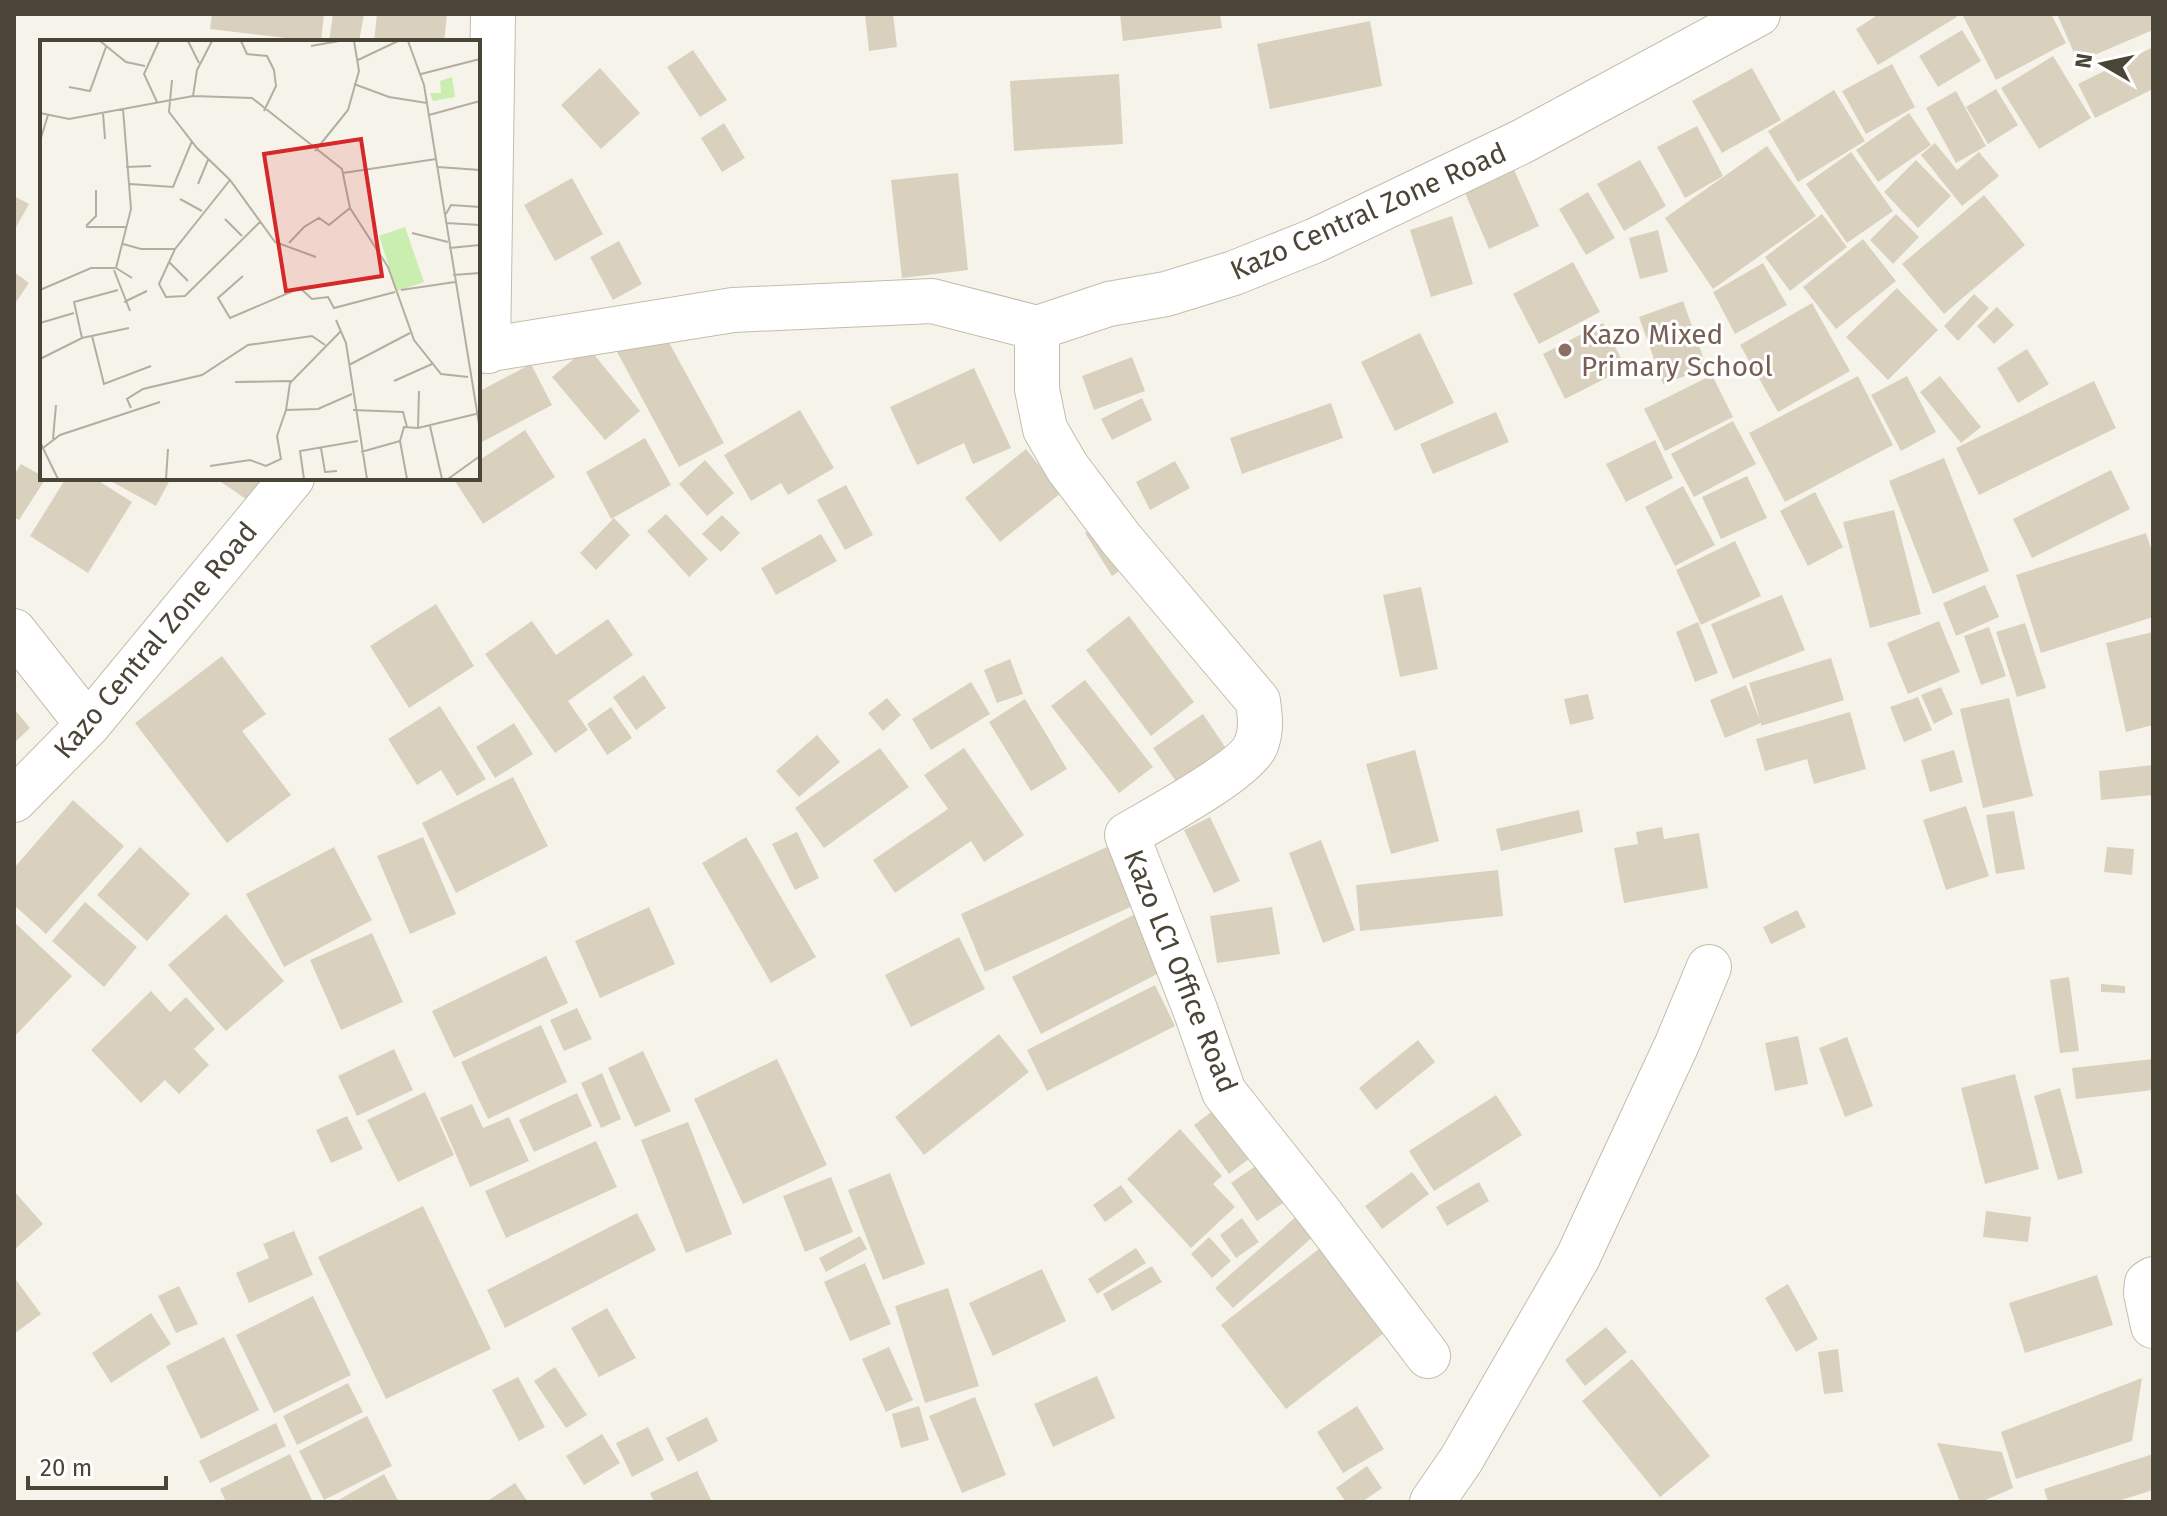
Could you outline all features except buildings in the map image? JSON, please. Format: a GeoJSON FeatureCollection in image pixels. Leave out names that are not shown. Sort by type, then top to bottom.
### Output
{"type":"FeatureCollection","features":[{"type":"Feature","properties":{"kind":"street"},"geometry":{"type":"LineString","coordinates":[[493,14],[483,351],[733,310],[932,301],[1037,328]]}},
{"type":"Feature","properties":{"kind":"street","name":"Kazo Central Zone Road"},"geometry":{"type":"LineString","coordinates":[[1037,328],[1109,304],[1166,294],[1234,273],[1314,241],[1523,141],[1758,14]]}},
{"type":"Feature","properties":{"kind":"street","name":"Kazo LC1 Office Road"},"geometry":{"type":"LineString","coordinates":[[1037,328],[1037,389],[1045,429],[1059,454],[1122,540],[1258,701],[1261,724],[1255,748],[1239,766],[1127,835],[1224,1092],[1428,1356]]}},
{"type":"Feature","properties":{"kind":"street","name":"Kazo Central Zone Road"},"geometry":{"type":"LineString","coordinates":[[14,800],[88,725],[290,480]]}},
{"type":"Feature","properties":{"kind":"street"},"geometry":{"type":"LineString","coordinates":[[14,631],[88,725]]}},
{"type":"Feature","properties":{"kind":"street"},"geometry":{"type":"LineString","coordinates":[[1432,1502],[1461,1460],[1578,1257],[1677,1044],[1709,967]]}},
{"type":"Feature","properties":{"kind":"street"},"geometry":{"type":"LineString","coordinates":[[2153,1279],[2146,1288],[2153,1326]]}},
{"type":"Feature","properties":{"kind":"place","name":"Kazo Mixed Primary School"},"geometry":{"type":"Point","coordinates":[1565,350]}}]}
